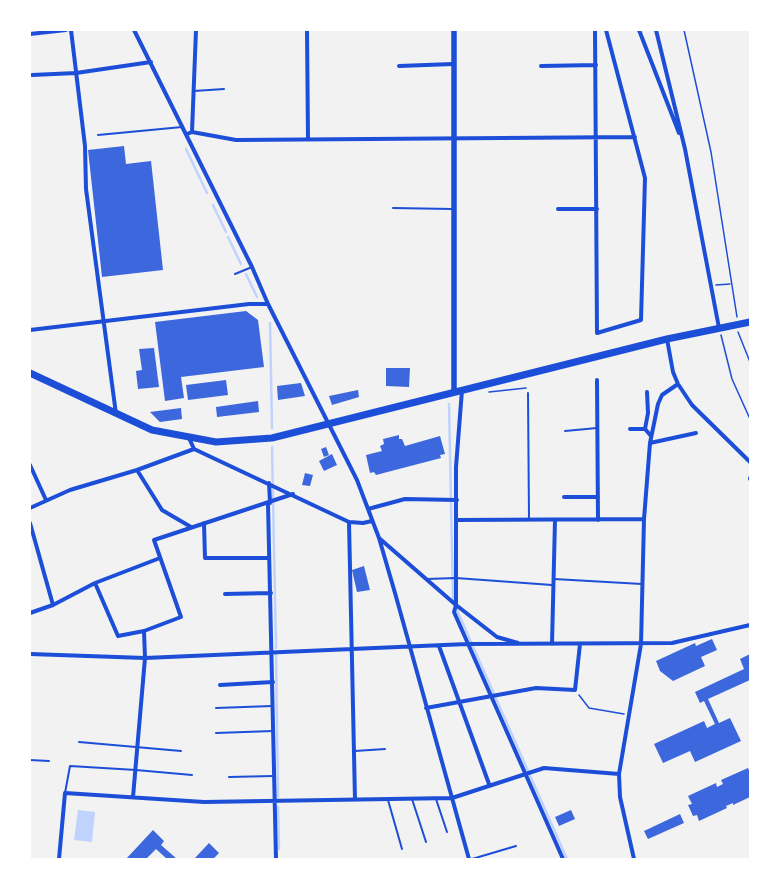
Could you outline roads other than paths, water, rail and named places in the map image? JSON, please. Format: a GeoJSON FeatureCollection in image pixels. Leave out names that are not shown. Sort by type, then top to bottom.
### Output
{"type":"FeatureCollection","features":[{"type":"Feature","properties":{"kind":"main road"},"geometry":{"type":"LineString","coordinates":[[30,373],[152,430],[216,442],[272,438],[667,340],[718,328],[739,328],[750,322]]}},
{"type":"Feature","properties":{"kind":"street"},"geometry":{"type":"LineString","coordinates":[[30,34],[66,30]]}},
{"type":"Feature","properties":{"kind":"street"},"geometry":{"type":"LineString","coordinates":[[71,30],[85,146],[86,189],[105,321],[116,414]]}},
{"type":"Feature","properties":{"kind":"street"},"geometry":{"type":"LineString","coordinates":[[134,30],[252,266],[268,304],[357,480],[379,538],[426,708],[471,859]]}},
{"type":"Feature","properties":{"kind":"street"},"geometry":{"type":"LineString","coordinates":[[192,132],[196,30]]}},
{"type":"Feature","properties":{"kind":"street"},"geometry":{"type":"LineString","coordinates":[[307,30],[308,139]]}},
{"type":"Feature","properties":{"kind":"street"},"geometry":{"type":"LineString","coordinates":[[454,30],[454,392]]}},
{"type":"Feature","properties":{"kind":"street"},"geometry":{"type":"LineString","coordinates":[[595,30],[597,137],[597,333],[642,320],[645,178],[606,30]]}},
{"type":"Feature","properties":{"kind":"street"},"geometry":{"type":"LineString","coordinates":[[639,30],[685,149]]}},
{"type":"Feature","properties":{"kind":"street"},"geometry":{"type":"LineString","coordinates":[[656,30],[685,149],[718,328]]}},
{"type":"Feature","properties":{"kind":"street"},"geometry":{"type":"LineString","coordinates":[[32,76],[76,73],[150,62]]}},
{"type":"Feature","properties":{"kind":"street"},"geometry":{"type":"LineString","coordinates":[[399,66],[453,64]]}},
{"type":"Feature","properties":{"kind":"street"},"geometry":{"type":"LineString","coordinates":[[541,66],[596,65]]}},
{"type":"Feature","properties":{"kind":"street"},"geometry":{"type":"LineString","coordinates":[[187,134],[192,132],[236,140],[635,137]]}},
{"type":"Feature","properties":{"kind":"street"},"geometry":{"type":"LineString","coordinates":[[558,209],[597,209]]}},
{"type":"Feature","properties":{"kind":"street"},"geometry":{"type":"LineString","coordinates":[[30,330],[249,304],[268,304]]}},
{"type":"Feature","properties":{"kind":"street"},"geometry":{"type":"LineString","coordinates":[[667,340],[673,372],[678,384],[692,405],[750,462]]}},
{"type":"Feature","properties":{"kind":"street"},"geometry":{"type":"LineString","coordinates":[[597,380],[599,428],[598,520]]}},
{"type":"Feature","properties":{"kind":"street"},"geometry":{"type":"LineString","coordinates":[[634,859],[620,797],[619,774],[641,644],[644,519],[650,442],[658,404],[662,395],[678,384]]}},
{"type":"Feature","properties":{"kind":"street"},"geometry":{"type":"LineString","coordinates":[[462,390],[456,467],[456,605],[454,612],[563,859]]}},
{"type":"Feature","properties":{"kind":"street"},"geometry":{"type":"LineString","coordinates":[[645,429],[648,413],[647,392]]}},
{"type":"Feature","properties":{"kind":"street"},"geometry":{"type":"LineString","coordinates":[[630,429],[645,429],[651,436]]}},
{"type":"Feature","properties":{"kind":"street"},"geometry":{"type":"LineString","coordinates":[[650,442],[696,433]]}},
{"type":"Feature","properties":{"kind":"street"},"geometry":{"type":"LineString","coordinates":[[189,438],[194,449],[272,484],[349,522],[363,523],[372,521]]}},
{"type":"Feature","properties":{"kind":"street"},"geometry":{"type":"LineString","coordinates":[[30,508],[70,490],[137,470],[194,449]]}},
{"type":"Feature","properties":{"kind":"street"},"geometry":{"type":"LineString","coordinates":[[30,465],[46,500]]}},
{"type":"Feature","properties":{"kind":"street"},"geometry":{"type":"LineString","coordinates":[[137,470],[162,510],[191,527]]}},
{"type":"Feature","properties":{"kind":"street"},"geometry":{"type":"LineString","coordinates":[[272,484],[269,558],[274,706],[276,859]]}},
{"type":"Feature","properties":{"kind":"street"},"geometry":{"type":"LineString","coordinates":[[95,583],[118,636],[144,631],[181,617],[154,540],[293,494]]}},
{"type":"Feature","properties":{"kind":"street"},"geometry":{"type":"LineString","coordinates":[[564,497],[598,497]]}},
{"type":"Feature","properties":{"kind":"street"},"geometry":{"type":"LineString","coordinates":[[368,509],[405,499],[457,500]]}},
{"type":"Feature","properties":{"kind":"street"},"geometry":{"type":"LineString","coordinates":[[457,520],[644,519]]}},
{"type":"Feature","properties":{"kind":"street"},"geometry":{"type":"LineString","coordinates":[[552,644],[555,520]]}},
{"type":"Feature","properties":{"kind":"street"},"geometry":{"type":"LineString","coordinates":[[349,522],[355,800]]}},
{"type":"Feature","properties":{"kind":"street"},"geometry":{"type":"LineString","coordinates":[[30,523],[53,605]]}},
{"type":"Feature","properties":{"kind":"street"},"geometry":{"type":"LineString","coordinates":[[204,523],[206,558],[269,558]]}},
{"type":"Feature","properties":{"kind":"street"},"geometry":{"type":"LineString","coordinates":[[379,538],[424,579],[496,636],[508,641],[533,645]]}},
{"type":"Feature","properties":{"kind":"street"},"geometry":{"type":"LineString","coordinates":[[30,613],[53,605],[95,583],[160,558]]}},
{"type":"Feature","properties":{"kind":"street"},"geometry":{"type":"LineString","coordinates":[[225,594],[271,593]]}},
{"type":"Feature","properties":{"kind":"street"},"geometry":{"type":"LineString","coordinates":[[30,654],[145,658],[467,644],[533,645],[672,643],[750,625]]}},
{"type":"Feature","properties":{"kind":"street"},"geometry":{"type":"LineString","coordinates":[[133,797],[145,658],[144,631]]}},
{"type":"Feature","properties":{"kind":"street"},"geometry":{"type":"LineString","coordinates":[[426,708],[536,688],[575,690],[580,644]]}},
{"type":"Feature","properties":{"kind":"street"},"geometry":{"type":"LineString","coordinates":[[439,646],[489,784]]}},
{"type":"Feature","properties":{"kind":"street"},"geometry":{"type":"LineString","coordinates":[[220,685],[273,682]]}},
{"type":"Feature","properties":{"kind":"street"},"geometry":{"type":"LineString","coordinates":[[59,859],[65,793],[204,802],[452,798],[489,784],[544,768],[619,774]]}},
{"type":"Feature","properties":{"kind":"lane"},"geometry":{"type":"LineString","coordinates":[[194,91],[224,89]]}},
{"type":"Feature","properties":{"kind":"lane"},"geometry":{"type":"LineString","coordinates":[[98,135],[183,127]]}},
{"type":"Feature","properties":{"kind":"lane"},"geometry":{"type":"LineString","coordinates":[[393,208],[453,209]]}},
{"type":"Feature","properties":{"kind":"lane"},"geometry":{"type":"LineString","coordinates":[[235,274],[252,266]]}},
{"type":"Feature","properties":{"kind":"lane"},"geometry":{"type":"LineString","coordinates":[[528,393],[529,520]]}},
{"type":"Feature","properties":{"kind":"lane"},"geometry":{"type":"LineString","coordinates":[[565,431],[599,428]]}},
{"type":"Feature","properties":{"kind":"lane"},"geometry":{"type":"LineString","coordinates":[[424,579],[456,578],[554,585]]}},
{"type":"Feature","properties":{"kind":"lane"},"geometry":{"type":"LineString","coordinates":[[554,579],[642,584]]}},
{"type":"Feature","properties":{"kind":"lane"},"geometry":{"type":"LineString","coordinates":[[216,708],[274,706]]}},
{"type":"Feature","properties":{"kind":"lane"},"geometry":{"type":"LineString","coordinates":[[216,733],[274,731]]}},
{"type":"Feature","properties":{"kind":"lane"},"geometry":{"type":"LineString","coordinates":[[79,742],[138,746],[181,752]]}},
{"type":"Feature","properties":{"kind":"lane"},"geometry":{"type":"LineString","coordinates":[[354,751],[385,749]]}},
{"type":"Feature","properties":{"kind":"lane"},"geometry":{"type":"LineString","coordinates":[[30,760],[50,761]]}},
{"type":"Feature","properties":{"kind":"lane"},"geometry":{"type":"LineString","coordinates":[[65,793],[70,766],[192,775]]}},
{"type":"Feature","properties":{"kind":"lane"},"geometry":{"type":"LineString","coordinates":[[229,776],[275,776]]}},
{"type":"Feature","properties":{"kind":"lane"},"geometry":{"type":"LineString","coordinates":[[436,798],[447,832]]}},
{"type":"Feature","properties":{"kind":"lane"},"geometry":{"type":"LineString","coordinates":[[412,799],[426,842]]}},
{"type":"Feature","properties":{"kind":"lane"},"geometry":{"type":"LineString","coordinates":[[388,800],[402,849]]}},
{"type":"Feature","properties":{"kind":"lane"},"geometry":{"type":"LineString","coordinates":[[471,859],[516,846]]}},
{"type":"Feature","properties":{"kind":"water"},"geometry":{"type":"Polygon","coordinates":[[[78,810],[95,812],[92,842],[74,840],[78,810]]]}},
{"type":"Feature","properties":{"kind":"waterway"},"geometry":{"type":"LineString","coordinates":[[186,149],[207,193]]}},
{"type":"Feature","properties":{"kind":"waterway"},"geometry":{"type":"LineString","coordinates":[[213,205],[226,232]]}},
{"type":"Feature","properties":{"kind":"waterway"},"geometry":{"type":"LineString","coordinates":[[228,237],[241,264]]}},
{"type":"Feature","properties":{"kind":"waterway"},"geometry":{"type":"LineString","coordinates":[[246,274],[257,297]]}},
{"type":"Feature","properties":{"kind":"waterway"},"geometry":{"type":"LineString","coordinates":[[270,323],[272,428]]}},
{"type":"Feature","properties":{"kind":"waterway"},"geometry":{"type":"LineString","coordinates":[[449,404],[454,603]]}},
{"type":"Feature","properties":{"kind":"waterway"},"geometry":{"type":"LineString","coordinates":[[272,447],[276,648]]}},
{"type":"Feature","properties":{"kind":"waterway"},"geometry":{"type":"LineString","coordinates":[[456,608],[567,859]]}},
{"type":"Feature","properties":{"kind":"waterway"},"geometry":{"type":"LineString","coordinates":[[276,655],[278,797]]}},
{"type":"Feature","properties":{"kind":"waterway"},"geometry":{"type":"LineString","coordinates":[[278,807],[279,849]]}}]}
